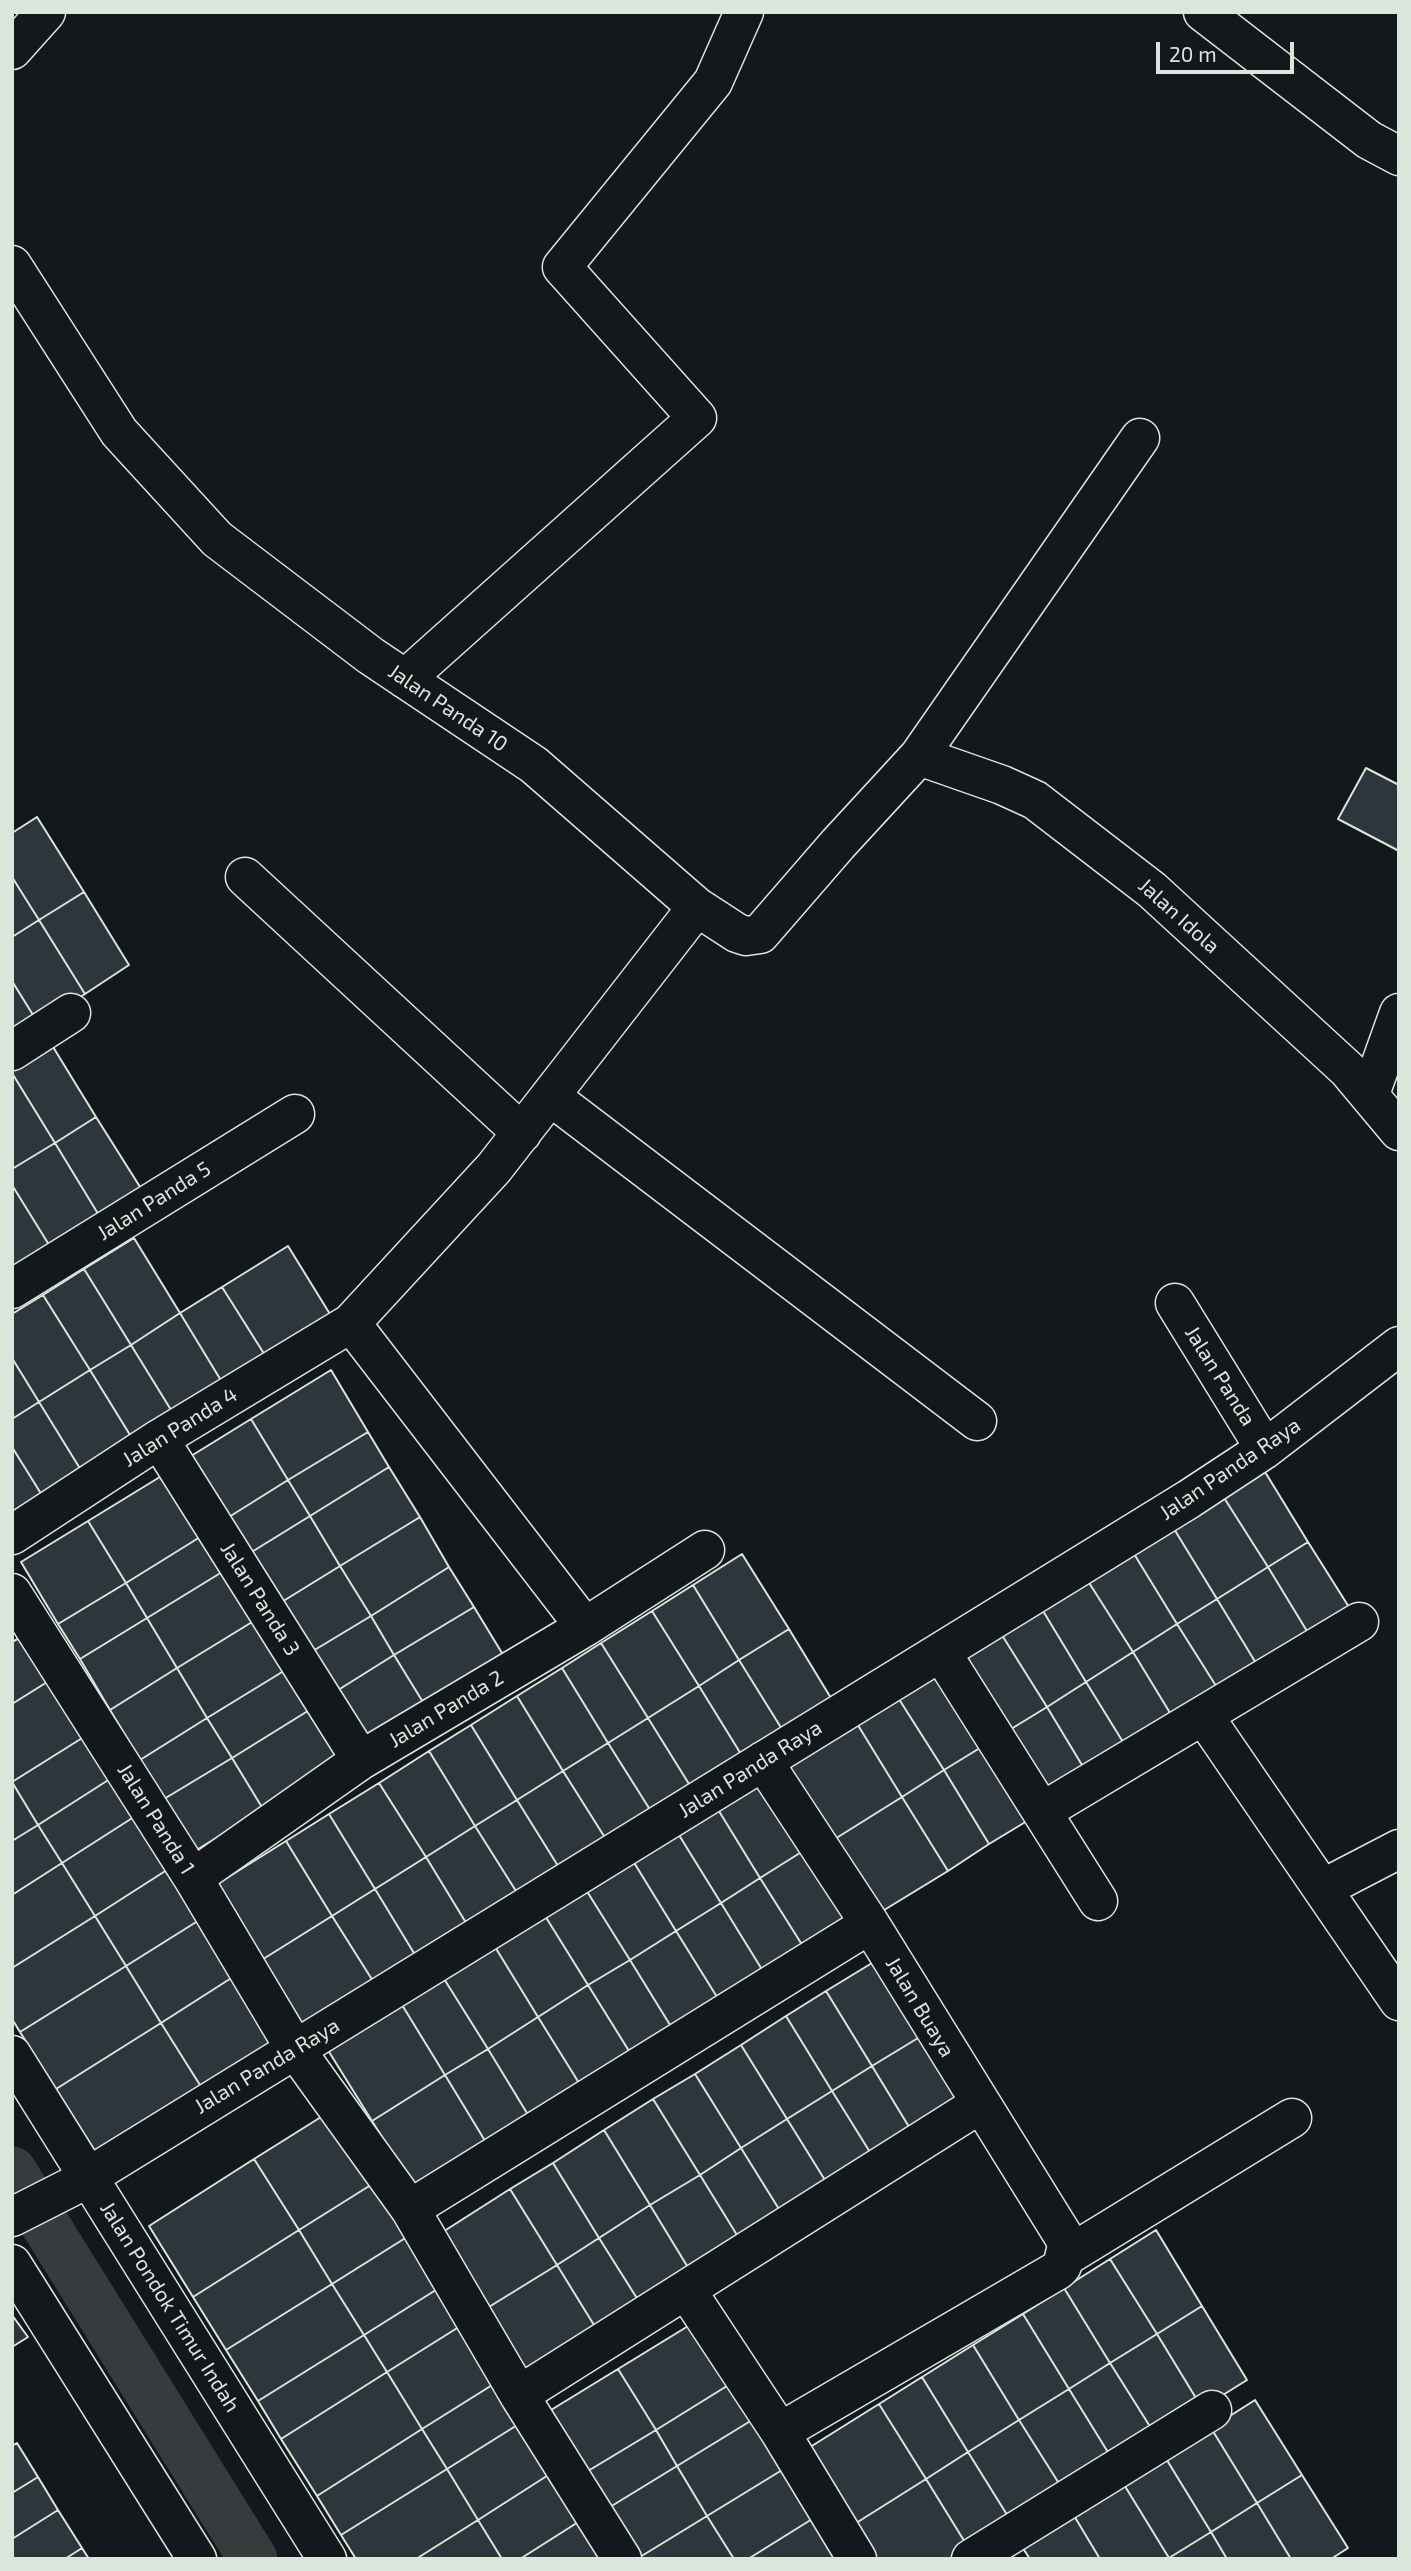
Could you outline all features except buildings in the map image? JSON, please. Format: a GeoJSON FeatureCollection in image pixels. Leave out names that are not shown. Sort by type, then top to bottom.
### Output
{"type":"FeatureCollection","features":[{"type":"Feature","properties":{"kind":"street"},"geometry":{"type":"LineString","coordinates":[[12,50],[46,12]]}},
{"type":"Feature","properties":{"kind":"street"},"geometry":{"type":"LineString","coordinates":[[405,679],[697,418],[562,267],[713,82],[744,12]]}},
{"type":"Feature","properties":{"kind":"street"},"geometry":{"type":"LineString","coordinates":[[1203,12],[1369,140],[1399,156]]}},
{"type":"Feature","properties":{"kind":"street","name":"Jalan Panda 10"},"geometry":{"type":"LineString","coordinates":[[12,265],[119,432],[217,539],[371,656],[534,765],[697,907],[737,933],[746,936],[760,934],[919,756]]}},
{"type":"Feature","properties":{"kind":"street"},"geometry":{"type":"LineString","coordinates":[[919,756],[1140,438]]}},
{"type":"Feature","properties":{"kind":"street","name":"Jalan Idola"},"geometry":{"type":"LineString","coordinates":[[919,756],[1002,785],[1035,800],[1152,890],[1348,1070],[1399,1131]]}},
{"type":"Feature","properties":{"kind":"street"},"geometry":{"type":"LineString","coordinates":[[245,877],[522,1133]]}},
{"type":"Feature","properties":{"kind":"street","name":"Jalan Panda 4"},"geometry":{"type":"LineString","coordinates":[[12,1535],[159,1438],[351,1323],[494,1168],[697,907]]}},
{"type":"Feature","properties":{"kind":"street"},"geometry":{"type":"LineString","coordinates":[[12,1051],[71,1013]]}},
{"type":"Feature","properties":{"kind":"street"},"geometry":{"type":"LineString","coordinates":[[1370,1094],[1399,1013]]}},
{"type":"Feature","properties":{"kind":"street"},"geometry":{"type":"LineString","coordinates":[[550,1096],[977,1420]]}},
{"type":"Feature","properties":{"kind":"street","name":"Jalan Panda 5"},"geometry":{"type":"LineString","coordinates":[[12,1289],[295,1114]]}},
{"type":"Feature","properties":{"kind":"street","name":"Jalan Panda"},"geometry":{"type":"LineString","coordinates":[[1175,1303],[1265,1449]]}},
{"type":"Feature","properties":{"kind":"street"},"geometry":{"type":"LineString","coordinates":[[351,1323],[585,1627]]}},
{"type":"Feature","properties":{"kind":"street","name":"Jalan Panda Raya"},"geometry":{"type":"LineString","coordinates":[[12,2217],[82,2180],[941,1652],[1265,1449],[1399,1346]]}},
{"type":"Feature","properties":{"kind":"street","name":"Jalan Panda 3"},"geometry":{"type":"LineString","coordinates":[[159,1438],[361,1760]]}},
{"type":"Feature","properties":{"kind":"street","name":"Jalan Panda 2"},"geometry":{"type":"LineString","coordinates":[[193,1878],[361,1760],[585,1627],[705,1550]]}},
{"type":"Feature","properties":{"kind":"street","name":"Jalan Panda 1"},"geometry":{"type":"LineString","coordinates":[[12,1593],[193,1878],[295,2049],[410,2209],[519,2395],[622,2559]]}},
{"type":"Feature","properties":{"kind":"street"},"geometry":{"type":"LineString","coordinates":[[1043,1811],[1208,1715],[1359,1622]]}},
{"type":"Feature","properties":{"kind":"street"},"geometry":{"type":"LineString","coordinates":[[941,1652],[1098,1901]]}},
{"type":"Feature","properties":{"kind":"street"},"geometry":{"type":"LineString","coordinates":[[1208,1715],[1399,2000]]}},
{"type":"Feature","properties":{"kind":"street","name":"Jalan Buaya"},"geometry":{"type":"LineString","coordinates":[[763,1761],[870,1924],[1064,2237],[1067,2246],[1065,2257]]}},
{"type":"Feature","properties":{"kind":"street"},"geometry":{"type":"LineString","coordinates":[[1324,1888],[1399,1849]]}},
{"type":"Feature","properties":{"kind":"street"},"geometry":{"type":"LineString","coordinates":[[410,2209],[870,1924]]}},
{"type":"Feature","properties":{"kind":"street","name":"Jalan Pondok Timur Indah"},"geometry":{"type":"LineString","coordinates":[[12,2055],[82,2180],[327,2559]]}},
{"type":"Feature","properties":{"kind":"street"},"geometry":{"type":"LineString","coordinates":[[519,2395],[980,2104]]}},
{"type":"Feature","properties":{"kind":"street"},"geometry":{"type":"LineString","coordinates":[[780,2432],[1058,2270],[1065,2257],[1292,2118]]}},
{"type":"Feature","properties":{"kind":"street"},"geometry":{"type":"LineString","coordinates":[[12,2264],[197,2559]]}},
{"type":"Feature","properties":{"kind":"street"},"geometry":{"type":"LineString","coordinates":[[687,2291],[780,2432],[857,2559]]}},
{"type":"Feature","properties":{"kind":"street"},"geometry":{"type":"LineString","coordinates":[[971,2559],[1212,2410]]}},
{"type":"Feature","properties":{"kind":"waterway"},"geometry":{"type":"LineString","coordinates":[[12,2171],[253,2559]]}}]}
